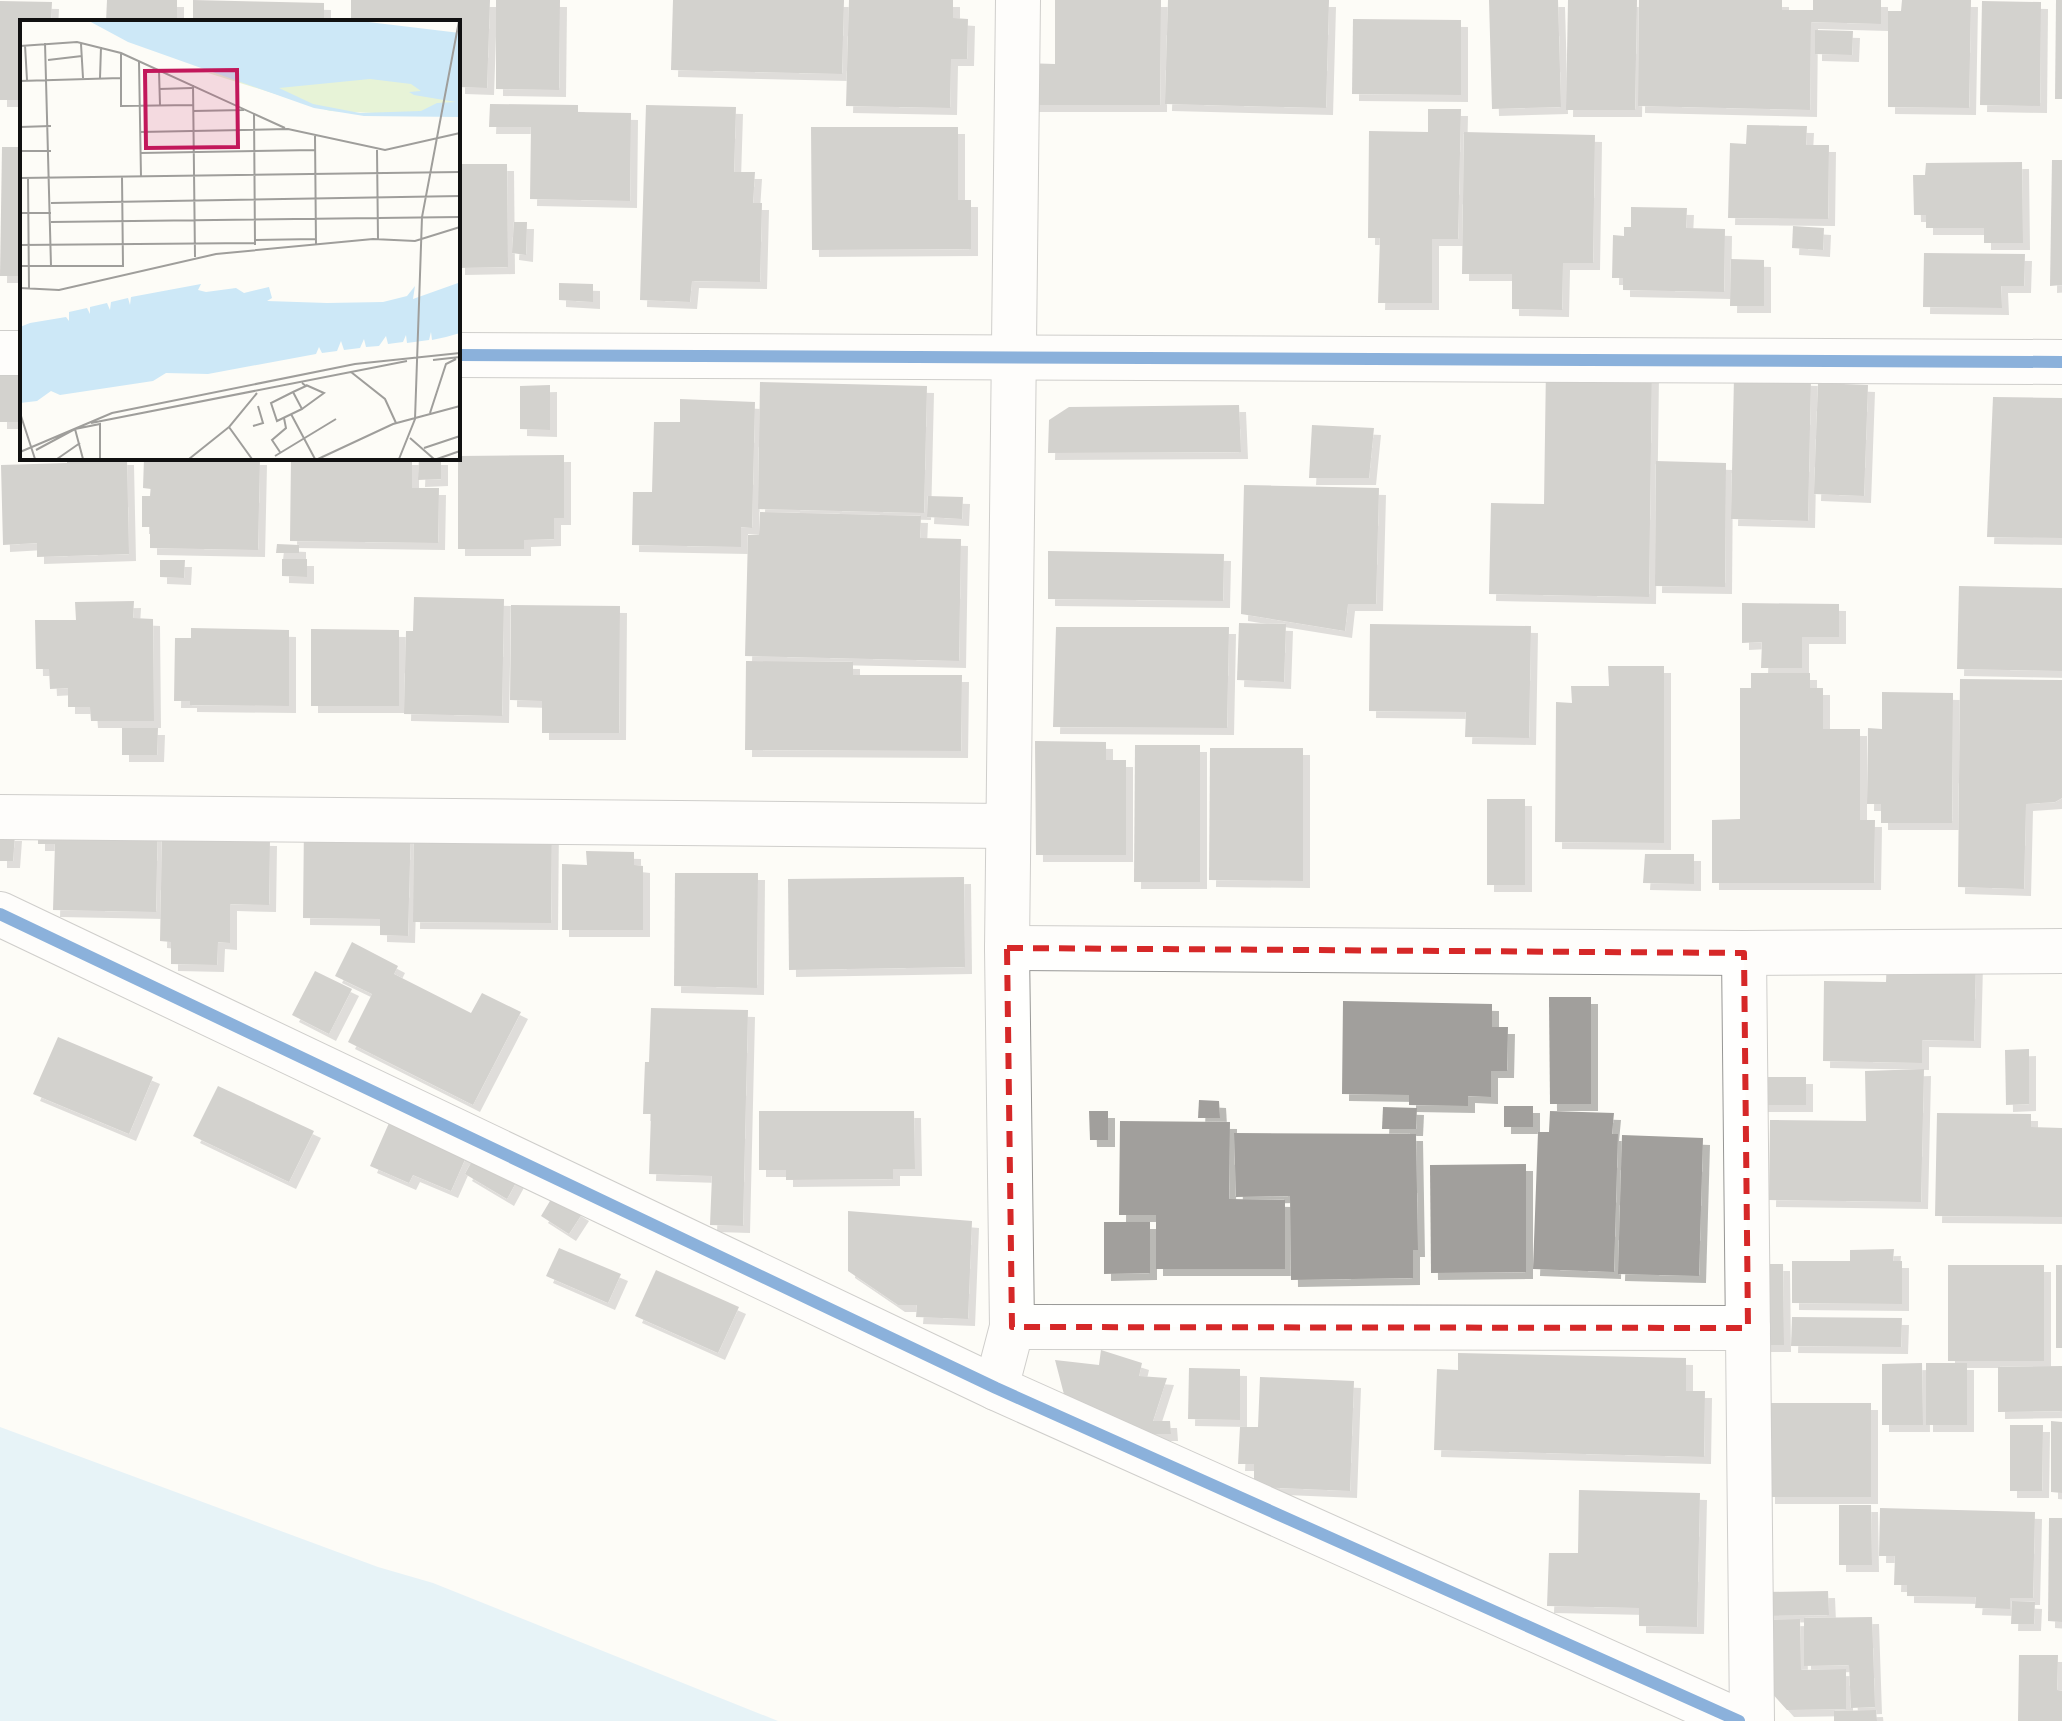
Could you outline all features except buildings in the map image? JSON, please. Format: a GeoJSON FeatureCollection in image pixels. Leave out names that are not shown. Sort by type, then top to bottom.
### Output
{"type":"FeatureCollection","features":[{"type":"Feature","properties":{"kind":"street"},"geometry":{"type":"LineString","coordinates":[[996,1388],[1012,1327],[1007,948],[1018,0]]}},
{"type":"Feature","properties":{"kind":"street"},"geometry":{"type":"LineString","coordinates":[[460,355],[2062,362]]}},
{"type":"Feature","properties":{"kind":"street"},"geometry":{"type":"LineString","coordinates":[[0,817],[1008,826]]}},
{"type":"Feature","properties":{"kind":"street"},"geometry":{"type":"LineString","coordinates":[[0,914],[996,1388],[1739,1721]]}},
{"type":"Feature","properties":{"kind":"street"},"geometry":{"type":"LineString","coordinates":[[1007,948],[1744,953],[2062,951]]}},
{"type":"Feature","properties":{"kind":"street"},"geometry":{"type":"LineString","coordinates":[[1744,953],[1752,1721]]}},
{"type":"Feature","properties":{"kind":"street"},"geometry":{"type":"LineString","coordinates":[[1012,1327],[1748,1328]]}},
{"type":"Feature","properties":{"kind":"highlighted area"},"geometry":{"type":"Polygon","coordinates":[[[1007,948],[1744,953],[1748,1328],[1012,1327],[1007,948]]]}},
{"type":"Feature","properties":{"kind":"water"},"geometry":{"type":"Polygon","coordinates":[[[0,1427],[378,1567],[433,1583],[778,1721],[0,1721],[0,1427]]]}},
{"type":"Feature","properties":{"kind":"cycle path"},"geometry":{"type":"LineString","coordinates":[[460,355],[2062,362]]}},
{"type":"Feature","properties":{"kind":"cycle path"},"geometry":{"type":"LineString","coordinates":[[0,914],[996,1388],[1739,1721]]}}]}
